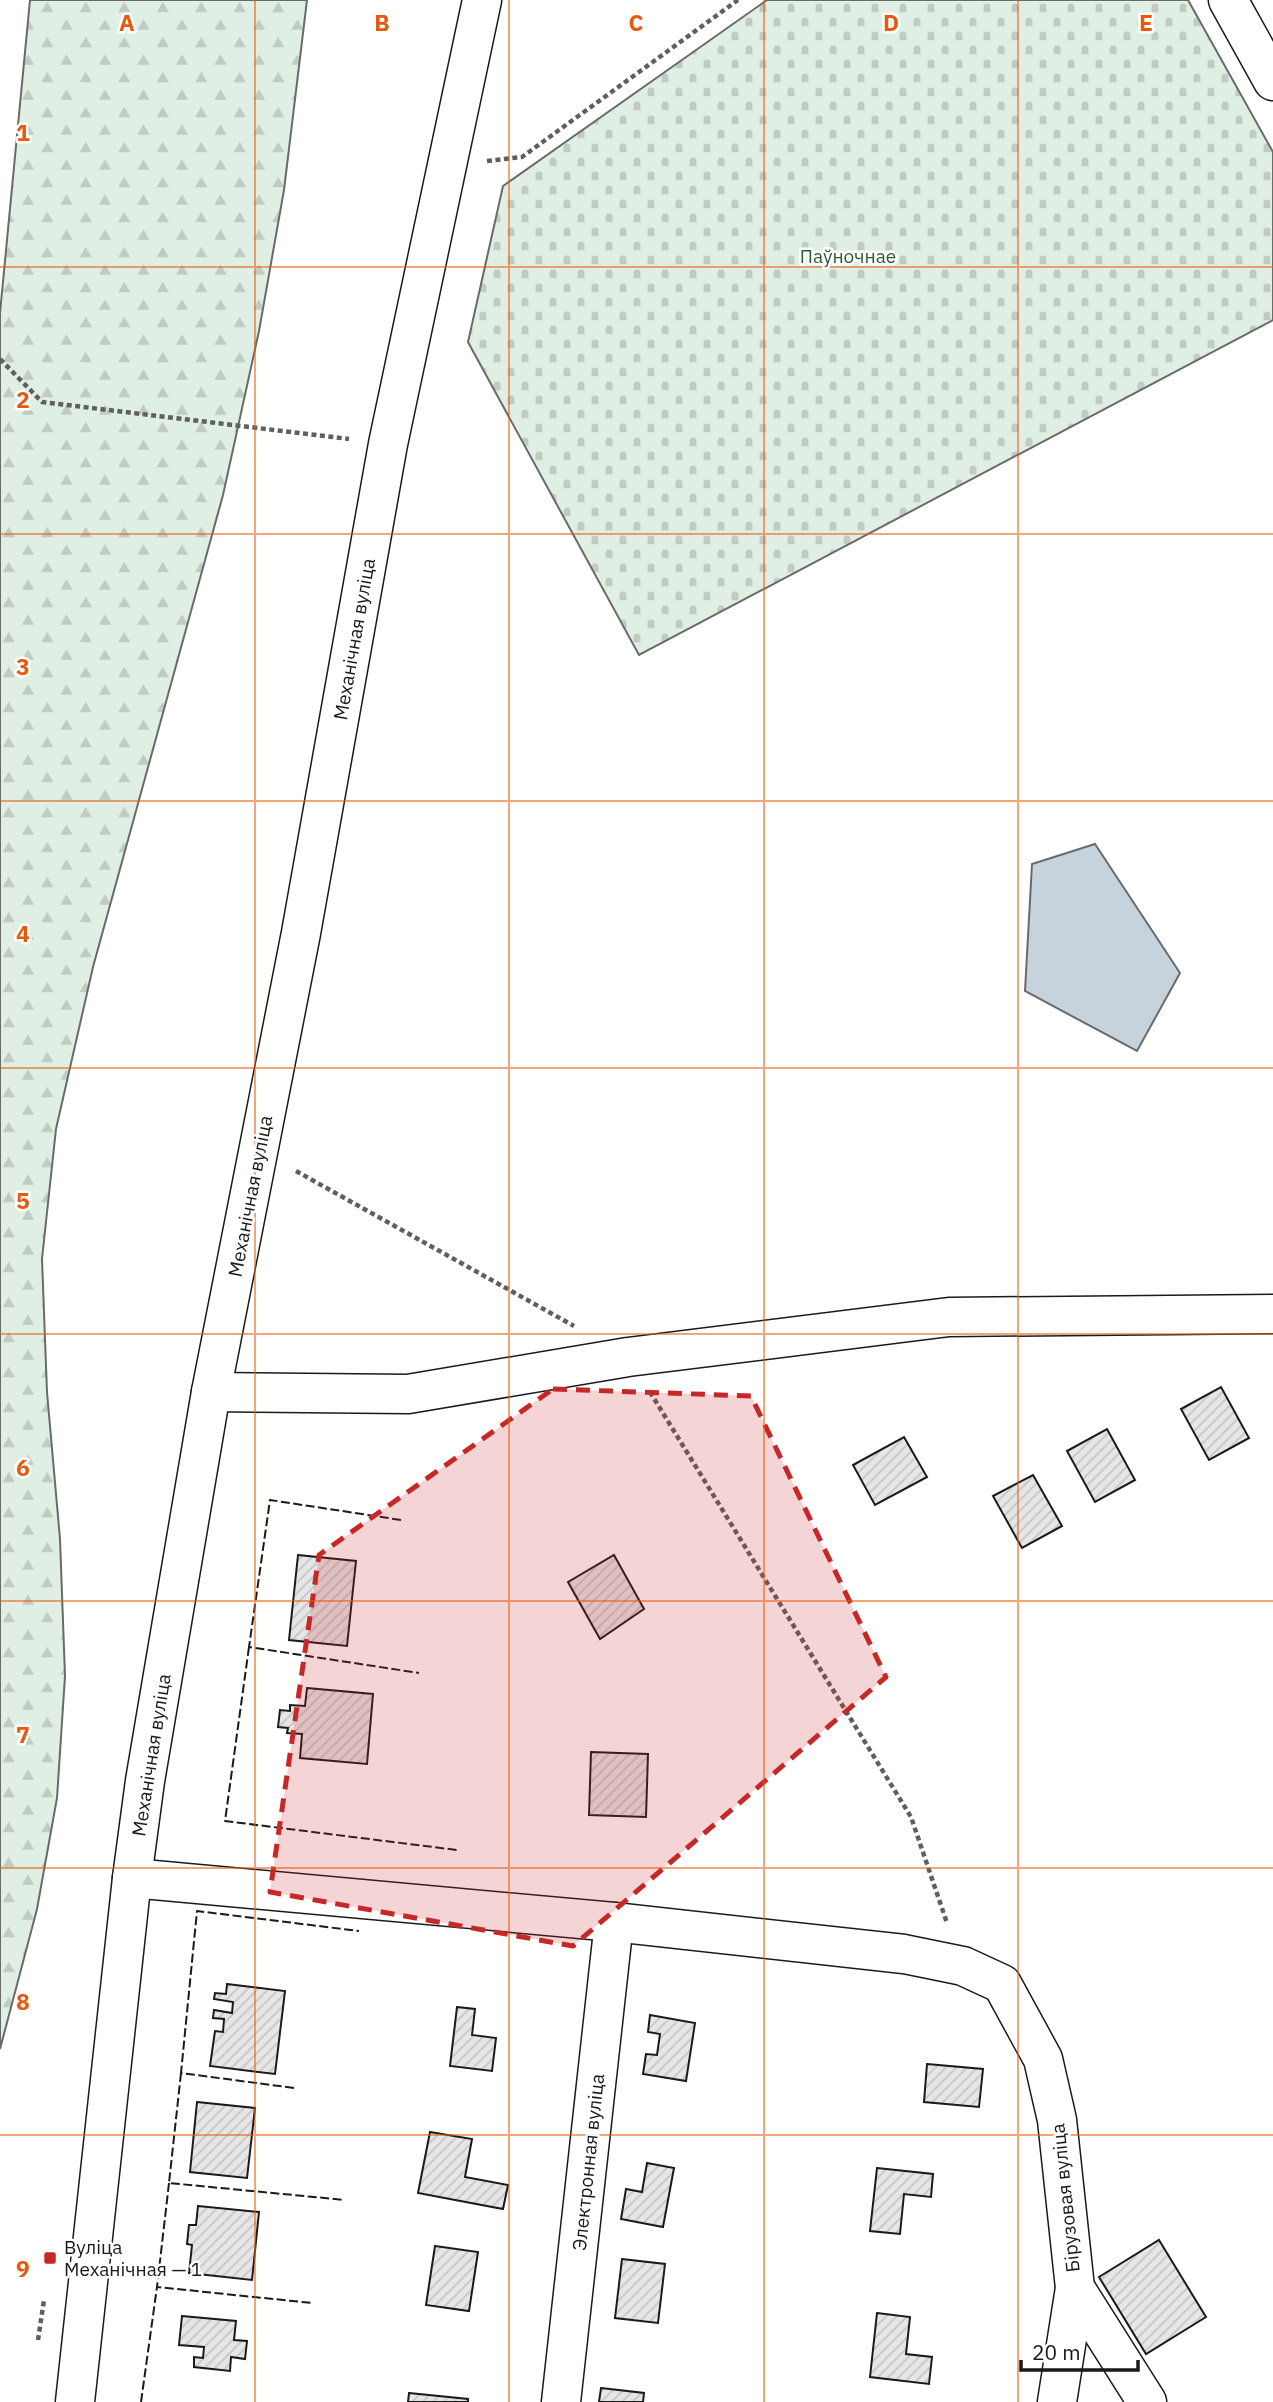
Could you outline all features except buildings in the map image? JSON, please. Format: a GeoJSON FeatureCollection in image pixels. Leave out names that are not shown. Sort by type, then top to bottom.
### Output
{"type":"FeatureCollection","features":[{"type":"Feature","properties":{"kind":"street","name":"Механічная вуліца"},"geometry":{"type":"LineString","coordinates":[[75,2402],[145,1781],[211,1392],[296,960],[388,444],[482,0]]}},
{"type":"Feature","properties":{"kind":"street"},"geometry":{"type":"LineString","coordinates":[[1228,0],[1273,81]]}},
{"type":"Feature","properties":{"kind":"street"},"geometry":{"type":"LineString","coordinates":[[211,1392],[408,1394],[628,1357],[948,1317],[1273,1314]]}},
{"type":"Feature","properties":{"kind":"street"},"geometry":{"type":"LineString","coordinates":[[132,1878],[614,1922],[904,1954],[963,1966]]}},
{"type":"Feature","properties":{"kind":"street","name":"Электронная вуліца"},"geometry":{"type":"LineString","coordinates":[[561,2402],[614,1922]]}},
{"type":"Feature","properties":{"kind":"street","name":"Бірузовая вуліца"},"geometry":{"type":"LineString","coordinates":[[963,1966],[1002,1984],[1043,2059],[1057,2120],[1075,2288],[1147,2402]]}},
{"type":"Feature","properties":{"kind":"street"},"geometry":{"type":"LineString","coordinates":[[1057,2402],[1075,2288]]}},
{"type":"Feature","properties":{"kind":"path"},"geometry":{"type":"LineString","coordinates":[[448,165],[522,157],[738,0]]}},
{"type":"Feature","properties":{"kind":"path"},"geometry":{"type":"LineString","coordinates":[[0,359],[42,402],[388,444]]}},
{"type":"Feature","properties":{"kind":"path"},"geometry":{"type":"LineString","coordinates":[[296,1171],[628,1357],[911,1817],[963,1966]]}},
{"type":"Feature","properties":{"kind":"highlighted area"},"geometry":{"type":"Polygon","coordinates":[[[553,1389],[751,1396],[886,1677],[573,1946],[270,1892],[319,1555],[553,1389]]]}},
{"type":"Feature","properties":{"kind":"green space"},"geometry":{"type":"Polygon","coordinates":[[[30,0],[307,0],[284,190],[259,331],[223,495],[93,967],[56,1129],[42,1259],[47,1392],[60,1539],[65,1676],[57,1798],[37,1909],[0,2049],[0,313],[30,0]]]}},
{"type":"Feature","properties":{"kind":"green space","name":"Паўночнае"},"geometry":{"type":"Polygon","coordinates":[[[767,0],[1188,0],[1273,152],[1273,320],[639,655],[468,342],[503,186],[767,0]]]}},
{"type":"Feature","properties":{"kind":"shaded area"},"geometry":{"type":"Polygon","coordinates":[[[1095,844],[1180,973],[1137,1051],[1025,991],[1032,864],[1095,844]]]}},
{"type":"Feature","properties":{"kind":"fence"},"geometry":{"type":"LineString","coordinates":[[401,1520],[270,1500],[249,1647],[419,1673]]}},
{"type":"Feature","properties":{"kind":"fence"},"geometry":{"type":"LineString","coordinates":[[249,1647],[225,1821],[457,1850]]}},
{"type":"Feature","properties":{"kind":"fence"},"geometry":{"type":"LineString","coordinates":[[294,2088],[181,2073],[197,1911],[359,1931]]}},
{"type":"Feature","properties":{"kind":"fence"},"geometry":{"type":"LineString","coordinates":[[181,2073],[169,2183],[345,2200]]}},
{"type":"Feature","properties":{"kind":"fence"},"geometry":{"type":"LineString","coordinates":[[169,2183],[157,2287],[312,2303]]}},
{"type":"Feature","properties":{"kind":"fence"},"geometry":{"type":"LineString","coordinates":[[141,2402],[157,2287]]}},
{"type":"Feature","properties":{"kind":"place","name":"Вуліца Механічная — 1"},"geometry":{"type":"Point","coordinates":[50,2258]}}]}
